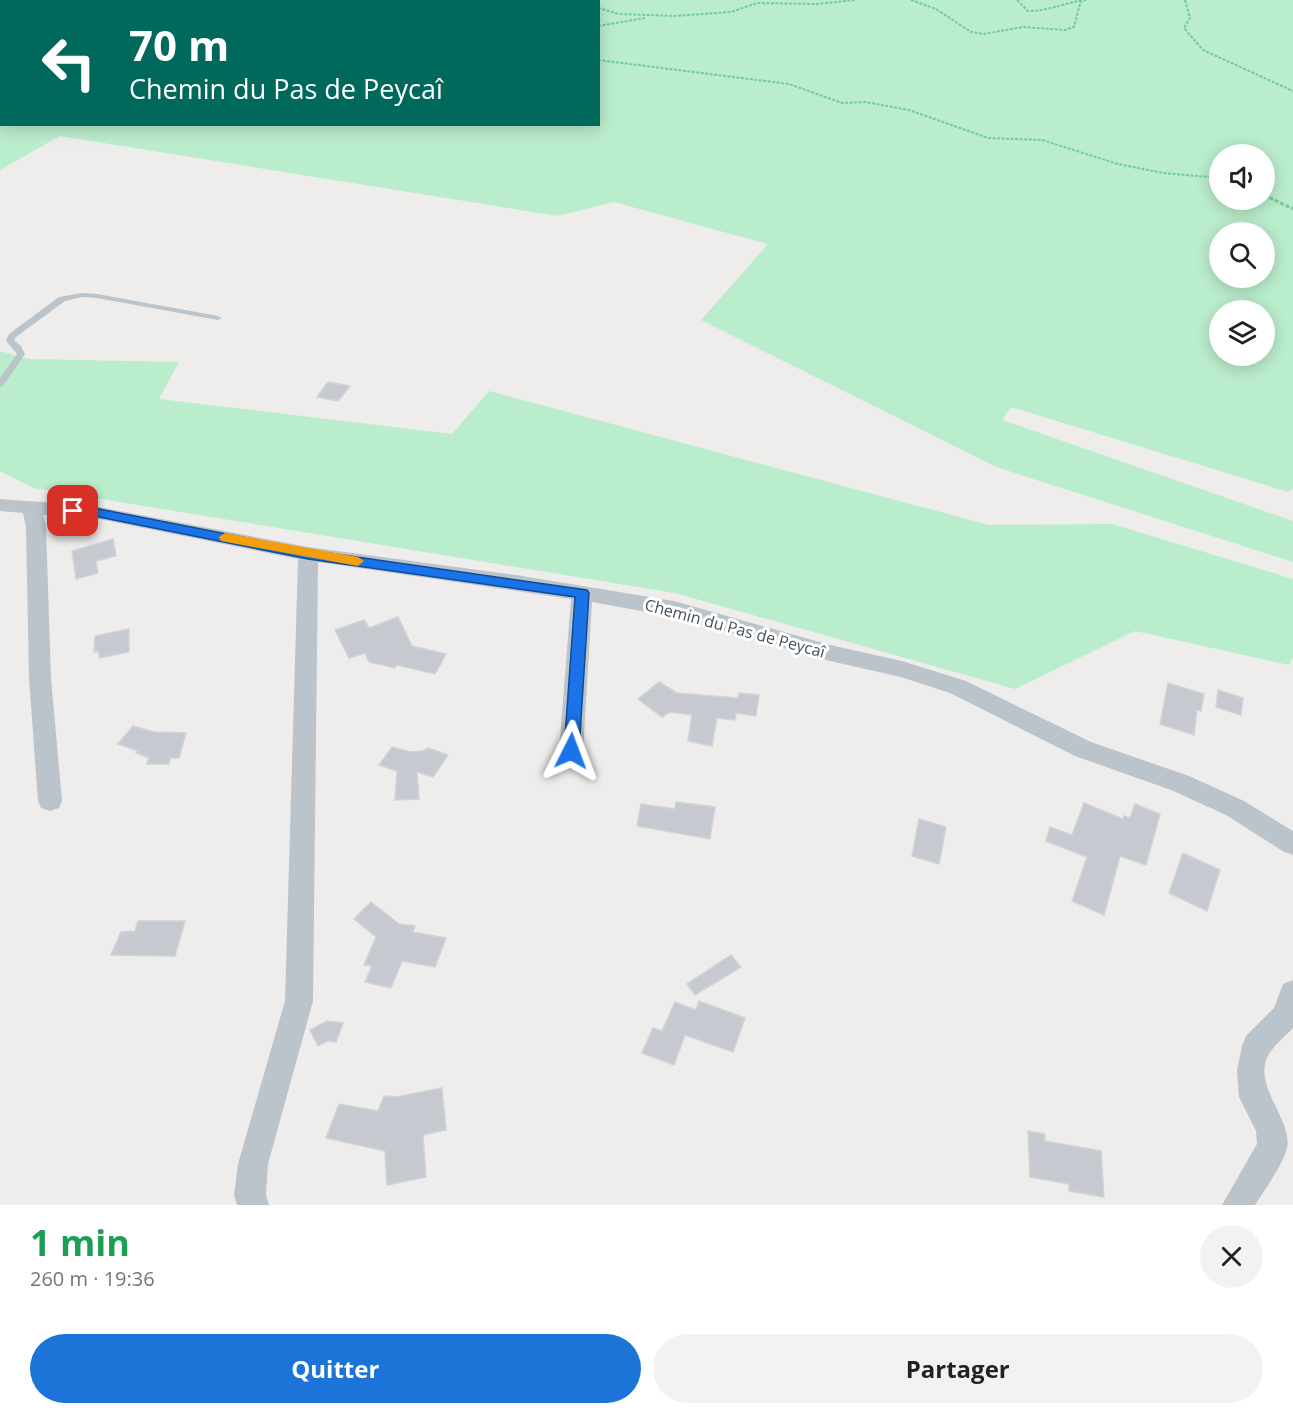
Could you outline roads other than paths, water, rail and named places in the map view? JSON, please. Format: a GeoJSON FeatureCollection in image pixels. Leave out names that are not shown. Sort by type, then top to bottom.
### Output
{"type":"FeatureCollection","features":[{"type":"Feature","properties":{"kind":"street","name":"Chemin du Pas de Peycaî"},"geometry":{"type":"LineString","coordinates":[[0,505],[94,512],[308,554],[582,593],[675,609],[831,653],[902,669],[958,687],[1083,749],[1180,783],[1235,808],[1293,844]]}},
{"type":"Feature","properties":{"kind":"street"},"geometry":{"type":"LineString","coordinates":[[32,509],[36,527],[40,678],[50,801]]}},
{"type":"Feature","properties":{"kind":"street"},"geometry":{"type":"LineString","coordinates":[[253,1205],[250,1195],[253,1164],[299,1001],[308,554]]}},
{"type":"Feature","properties":{"kind":"street"},"geometry":{"type":"LineString","coordinates":[[571,751],[582,593]]}},
{"type":"Feature","properties":{"kind":"street"},"geometry":{"type":"LineString","coordinates":[[1238,1205],[1272,1147],[1271,1129],[1254,1097],[1251,1070],[1256,1046],[1285,1016],[1293,993]]}},
{"type":"Feature","properties":{"kind":"lane"},"geometry":{"type":"LineString","coordinates":[[0,384],[21,354],[10,341],[12,336],[62,299],[70,296],[98,296],[218,318]]}}]}
